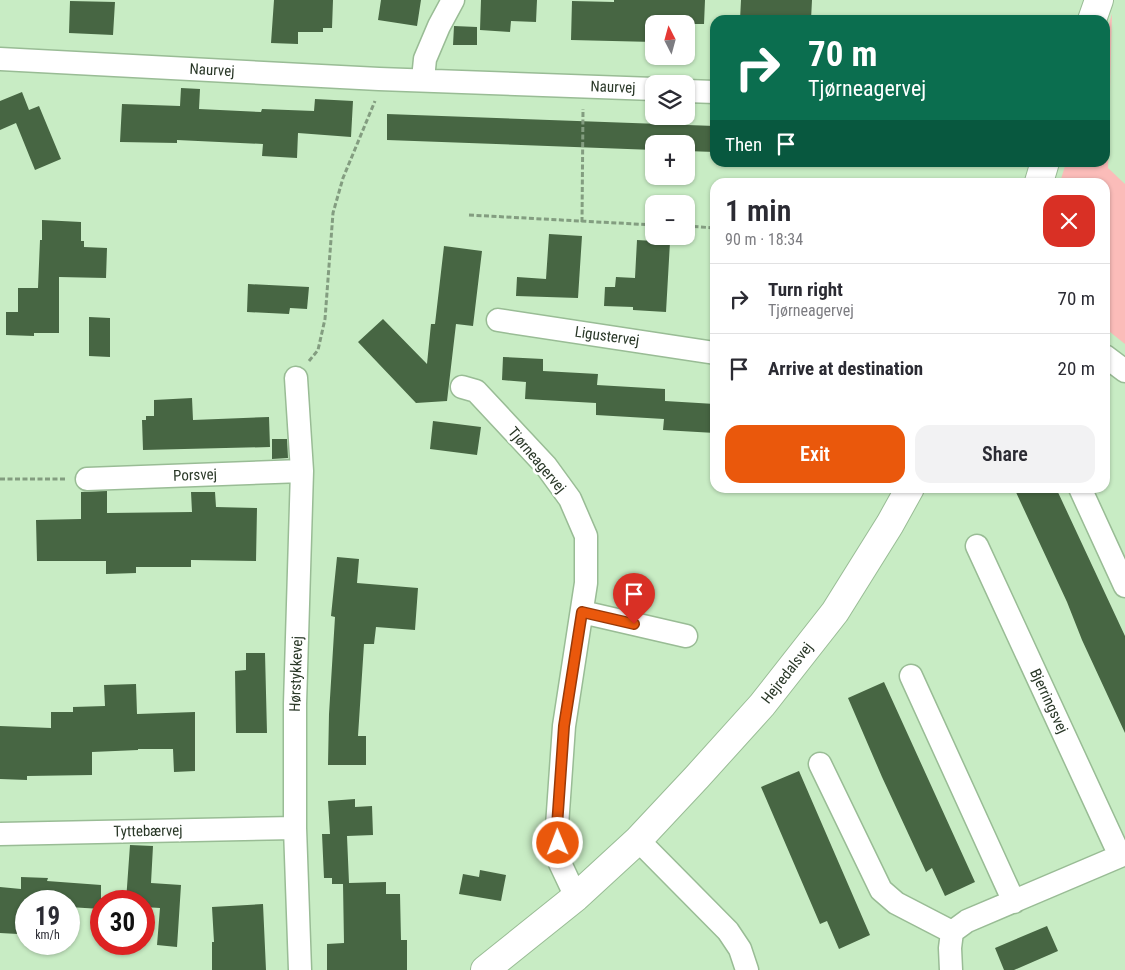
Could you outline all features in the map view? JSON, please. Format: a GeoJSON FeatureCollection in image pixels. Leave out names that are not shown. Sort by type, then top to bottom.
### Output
{"type":"FeatureCollection","features":[{"type":"Feature","properties":{"kind":"street"},"geometry":{"type":"LineString","coordinates":[[423,79],[425,59],[439,26],[453,0]]}},
{"type":"Feature","properties":{"kind":"street"},"geometry":{"type":"LineString","coordinates":[[1094,15],[1099,0]]}},
{"type":"Feature","properties":{"kind":"street","name":"Naurvej"},"geometry":{"type":"LineString","coordinates":[[0,59],[378,79],[423,79],[645,89]]}},
{"type":"Feature","properties":{"kind":"street"},"geometry":{"type":"LineString","coordinates":[[695,91],[710,92]]}},
{"type":"Feature","properties":{"kind":"street","name":"Ligustervej"},"geometry":{"type":"LineString","coordinates":[[498,320],[710,351]]}},
{"type":"Feature","properties":{"kind":"street"},"geometry":{"type":"LineString","coordinates":[[1110,360],[1125,371]]}},
{"type":"Feature","properties":{"kind":"street","name":"Hørstykkevej"},"geometry":{"type":"LineString","coordinates":[[296,378],[302,471],[295,704],[295,828],[300,970]]}},
{"type":"Feature","properties":{"kind":"street","name":"Tjørneagervej"},"geometry":{"type":"LineString","coordinates":[[462,387],[476,391],[546,466],[570,499],[586,536],[586,583],[564,726],[557,826],[559,861],[576,897]]}},
{"type":"Feature","properties":{"kind":"street","name":"Porsvej"},"geometry":{"type":"LineString","coordinates":[[87,479],[302,471]]}},
{"type":"Feature","properties":{"kind":"street","name":"Hejredalsvej"},"geometry":{"type":"LineString","coordinates":[[486,970],[576,897],[638,840],[698,777],[762,705],[835,612],[907,493]]}},
{"type":"Feature","properties":{"kind":"street"},"geometry":{"type":"LineString","coordinates":[[1082,493],[1125,586]]}},
{"type":"Feature","properties":{"kind":"street","name":"Bjerringsvej"},"geometry":{"type":"LineString","coordinates":[[952,932],[967,921],[1123,855],[977,546]]}},
{"type":"Feature","properties":{"kind":"street"},"geometry":{"type":"LineString","coordinates":[[582,612],[686,636]]}},
{"type":"Feature","properties":{"kind":"street"},"geometry":{"type":"LineString","coordinates":[[912,676],[1014,902]]}},
{"type":"Feature","properties":{"kind":"street"},"geometry":{"type":"LineString","coordinates":[[820,764],[881,890],[896,903],[952,932],[950,948],[951,970]]}},
{"type":"Feature","properties":{"kind":"street","name":"Tyttebærvej"},"geometry":{"type":"LineString","coordinates":[[0,834],[295,828]]}},
{"type":"Feature","properties":{"kind":"street"},"geometry":{"type":"LineString","coordinates":[[638,840],[728,930],[740,948],[748,970]]}},
{"type":"Feature","properties":{"kind":"path"},"geometry":{"type":"LineString","coordinates":[[296,378],[318,350],[325,319],[333,213],[343,178],[378,94],[378,79]]}},
{"type":"Feature","properties":{"kind":"path"},"geometry":{"type":"LineString","coordinates":[[582,222],[583,86]]}},
{"type":"Feature","properties":{"kind":"path"},"geometry":{"type":"LineString","coordinates":[[468,215],[645,225]]}},
{"type":"Feature","properties":{"kind":"path"},"geometry":{"type":"LineString","coordinates":[[695,227],[710,228]]}},
{"type":"Feature","properties":{"kind":"path"},"geometry":{"type":"LineString","coordinates":[[0,479],[87,479]]}},
{"type":"Feature","properties":{"kind":"shaded area"},"geometry":{"type":"Polygon","coordinates":[[[1112,14],[1110,91],[1110,21],[1112,14]]]}},
{"type":"Feature","properties":{"kind":"shaded area"},"geometry":{"type":"Polygon","coordinates":[[[1065,167],[1108,167],[1125,184],[1125,344],[1110,332],[1110,178],[1061,178],[1065,167]]]}},
{"type":"Feature","properties":{"kind":"building"},"geometry":{"type":"Polygon","coordinates":[[[274,0],[333,0],[332,28],[323,28],[323,32],[298,32],[298,44],[271,43],[274,0]]]}},
{"type":"Feature","properties":{"kind":"building"},"geometry":{"type":"Polygon","coordinates":[[[381,0],[421,0],[417,26],[378,20],[381,0]]]}},
{"type":"Feature","properties":{"kind":"building"},"geometry":{"type":"Polygon","coordinates":[[[481,0],[537,0],[536,22],[511,21],[510,32],[480,30],[481,0]]]}},
{"type":"Feature","properties":{"kind":"building"},"geometry":{"type":"Polygon","coordinates":[[[614,0],[705,0],[704,24],[695,24],[695,15],[645,15],[645,42],[571,40],[572,1],[614,2],[614,0]]]}},
{"type":"Feature","properties":{"kind":"building"},"geometry":{"type":"Polygon","coordinates":[[[741,0],[812,0],[811,15],[740,15],[741,0]]]}},
{"type":"Feature","properties":{"kind":"building"},"geometry":{"type":"Polygon","coordinates":[[[70,1],[115,2],[113,35],[69,33],[70,1]]]}},
{"type":"Feature","properties":{"kind":"building"},"geometry":{"type":"Polygon","coordinates":[[[454,26],[477,27],[477,45],[453,45],[454,26]]]}},
{"type":"Feature","properties":{"kind":"building"},"geometry":{"type":"Polygon","coordinates":[[[181,88],[200,89],[199,109],[261,112],[262,109],[314,111],[315,99],[353,101],[351,137],[298,133],[297,158],[262,156],[263,144],[177,140],[177,143],[120,142],[122,104],[180,106],[181,88]]]}},
{"type":"Feature","properties":{"kind":"building"},"geometry":{"type":"Polygon","coordinates":[[[22,92],[29,110],[39,106],[61,159],[35,170],[16,123],[0,130],[0,101],[22,92]]]}},
{"type":"Feature","properties":{"kind":"building"},"geometry":{"type":"Polygon","coordinates":[[[387,114],[645,123],[645,125],[710,126],[710,152],[695,151],[695,135],[645,135],[645,150],[387,140],[387,114]]]}},
{"type":"Feature","properties":{"kind":"building"},"geometry":{"type":"Polygon","coordinates":[[[42,220],[81,222],[81,241],[84,241],[84,247],[107,248],[106,278],[59,277],[59,333],[34,333],[34,336],[6,335],[6,312],[18,312],[18,288],[38,288],[42,220]]]}},
{"type":"Feature","properties":{"kind":"building"},"geometry":{"type":"Polygon","coordinates":[[[549,234],[582,236],[578,298],[516,296],[517,277],[546,279],[549,234]]]}},
{"type":"Feature","properties":{"kind":"building"},"geometry":{"type":"Polygon","coordinates":[[[637,240],[645,240],[645,245],[670,245],[666,312],[633,310],[633,307],[604,306],[605,287],[615,287],[616,277],[635,278],[637,240]]]}},
{"type":"Feature","properties":{"kind":"building"},"geometry":{"type":"Polygon","coordinates":[[[444,246],[482,251],[473,326],[456,324],[447,401],[416,403],[358,342],[383,319],[427,364],[431,324],[435,324],[444,246]]]}},
{"type":"Feature","properties":{"kind":"building"},"geometry":{"type":"Polygon","coordinates":[[[248,284],[309,287],[307,309],[290,308],[289,314],[247,312],[248,284]]]}},
{"type":"Feature","properties":{"kind":"building"},"geometry":{"type":"Polygon","coordinates":[[[89,317],[110,318],[110,357],[89,356],[89,317]]]}},
{"type":"Feature","properties":{"kind":"building"},"geometry":{"type":"Polygon","coordinates":[[[503,357],[543,359],[543,371],[598,374],[597,385],[665,389],[665,401],[710,404],[710,433],[663,430],[664,419],[596,415],[596,403],[525,399],[526,382],[502,380],[503,357]]]}},
{"type":"Feature","properties":{"kind":"building"},"geometry":{"type":"Polygon","coordinates":[[[192,398],[193,420],[269,417],[270,447],[143,450],[142,420],[146,420],[146,416],[154,416],[154,400],[192,398]]]}},
{"type":"Feature","properties":{"kind":"building"},"geometry":{"type":"Polygon","coordinates":[[[433,421],[481,427],[477,455],[430,449],[433,421]]]}},
{"type":"Feature","properties":{"kind":"building"},"geometry":{"type":"Polygon","coordinates":[[[272,439],[287,439],[288,458],[272,459],[272,439]]]}},
{"type":"Feature","properties":{"kind":"building"},"geometry":{"type":"Polygon","coordinates":[[[107,491],[107,513],[192,512],[191,492],[215,492],[216,507],[257,508],[256,561],[191,560],[191,567],[136,567],[136,573],[106,574],[106,561],[37,561],[36,520],[81,519],[81,492],[107,491]]]}},
{"type":"Feature","properties":{"kind":"building"},"geometry":{"type":"Polygon","coordinates":[[[1016,493],[1058,493],[1125,636],[1125,733],[1082,640],[1067,602],[1016,493]]]}},
{"type":"Feature","properties":{"kind":"building"},"geometry":{"type":"Polygon","coordinates":[[[337,557],[359,559],[357,583],[418,588],[415,630],[376,627],[374,644],[364,644],[358,736],[366,736],[366,765],[328,765],[335,617],[331,616],[337,557]]]}},
{"type":"Feature","properties":{"kind":"building"},"geometry":{"type":"Polygon","coordinates":[[[246,653],[265,653],[267,733],[236,733],[235,671],[246,670],[246,653]]]}},
{"type":"Feature","properties":{"kind":"building"},"geometry":{"type":"Polygon","coordinates":[[[884,682],[975,882],[945,896],[932,868],[926,872],[848,698],[884,682]]]}},
{"type":"Feature","properties":{"kind":"building"},"geometry":{"type":"Polygon","coordinates":[[[136,684],[137,714],[195,712],[195,771],[174,772],[173,749],[138,749],[92,752],[92,775],[27,776],[27,780],[0,779],[0,726],[51,728],[51,712],[73,712],[73,707],[105,706],[104,685],[136,684]]]}},
{"type":"Feature","properties":{"kind":"building"},"geometry":{"type":"Polygon","coordinates":[[[799,771],[870,935],[839,949],[827,921],[820,924],[761,787],[799,771]]]}},
{"type":"Feature","properties":{"kind":"building"},"geometry":{"type":"Polygon","coordinates":[[[355,799],[355,807],[372,806],[373,835],[347,836],[349,883],[386,882],[386,894],[400,894],[401,940],[407,940],[407,970],[327,970],[327,944],[344,943],[343,884],[332,884],[332,878],[324,878],[322,834],[330,834],[328,801],[355,799]]]}},
{"type":"Feature","properties":{"kind":"building"},"geometry":{"type":"Polygon","coordinates":[[[130,845],[153,846],[151,883],[181,885],[177,947],[157,945],[160,908],[155,908],[155,890],[127,890],[130,845]]]}},
{"type":"Feature","properties":{"kind":"building"},"geometry":{"type":"Polygon","coordinates":[[[480,870],[506,875],[501,901],[459,894],[463,874],[479,877],[480,870]]]}},
{"type":"Feature","properties":{"kind":"building"},"geometry":{"type":"Polygon","coordinates":[[[21,877],[48,878],[47,881],[101,885],[101,890],[90,890],[90,908],[80,908],[80,890],[15,890],[15,934],[0,933],[0,887],[21,889],[21,877]]]}},
{"type":"Feature","properties":{"kind":"building"},"geometry":{"type":"Polygon","coordinates":[[[263,904],[266,970],[212,970],[212,942],[214,942],[212,907],[263,904]]]}},
{"type":"Feature","properties":{"kind":"building"},"geometry":{"type":"Polygon","coordinates":[[[1047,926],[1058,951],[1014,970],[1004,970],[995,948],[1047,926]]]}},
{"type":"Feature","properties":{"kind":"route"},"geometry":{"type":"LineString","coordinates":[[558,843],[557,826],[564,726],[582,612],[634,624]]}}]}
